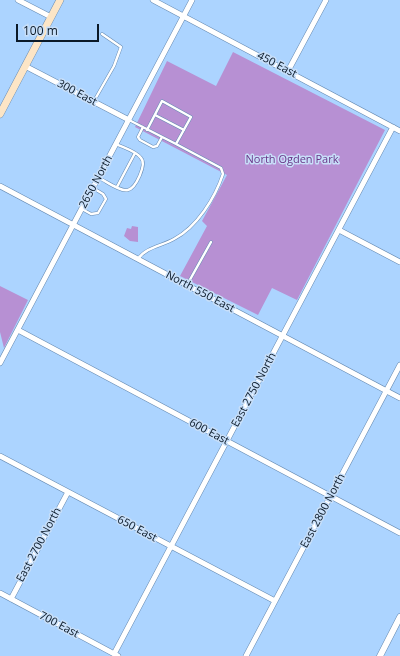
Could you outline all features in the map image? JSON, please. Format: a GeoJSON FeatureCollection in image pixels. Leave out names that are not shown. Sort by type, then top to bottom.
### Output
{"type":"FeatureCollection","features":[{"type":"Feature","properties":{"kind":"main road"},"geometry":{"type":"LineString","coordinates":[[0,114],[60,0]]}},
{"type":"Feature","properties":{"kind":"street"},"geometry":{"type":"LineString","coordinates":[[18,0],[51,17]]}},
{"type":"Feature","properties":{"kind":"street","name":"450 East"},"geometry":{"type":"LineString","coordinates":[[153,0],[400,131]]}},
{"type":"Feature","properties":{"kind":"street","name":"2650 North"},"geometry":{"type":"LineString","coordinates":[[0,363],[192,0]]}},
{"type":"Feature","properties":{"kind":"street"},"geometry":{"type":"LineString","coordinates":[[288,71],[326,0]]}},
{"type":"Feature","properties":{"kind":"street","name":"300 East"},"geometry":{"type":"LineString","coordinates":[[25,66],[129,120]]}},
{"type":"Feature","properties":{"kind":"street","name":"East 2750 North"},"geometry":{"type":"LineString","coordinates":[[116,655],[171,546],[394,127]]}},
{"type":"Feature","properties":{"kind":"street","name":"North 550 East"},"geometry":{"type":"LineString","coordinates":[[0,186],[282,337],[400,398]]}},
{"type":"Feature","properties":{"kind":"street"},"geometry":{"type":"LineString","coordinates":[[339,230],[400,262]]}},
{"type":"Feature","properties":{"kind":"street","name":"600 East"},"geometry":{"type":"LineString","coordinates":[[18,330],[400,533]]}},
{"type":"Feature","properties":{"kind":"street","name":"East 2800 North"},"geometry":{"type":"LineString","coordinates":[[246,656],[400,365]]}},
{"type":"Feature","properties":{"kind":"street","name":"650 East"},"geometry":{"type":"LineString","coordinates":[[0,456],[275,601]]}},
{"type":"Feature","properties":{"kind":"street","name":"East 2700 North"},"geometry":{"type":"LineString","coordinates":[[11,599],[68,492]]}},
{"type":"Feature","properties":{"kind":"street","name":"700 East"},"geometry":{"type":"LineString","coordinates":[[0,593],[116,655]]}},
{"type":"Feature","properties":{"kind":"street"},"geometry":{"type":"LineString","coordinates":[[380,656],[400,617]]}},
{"type":"Feature","properties":{"kind":"lane"},"geometry":{"type":"LineString","coordinates":[[94,102],[114,66],[121,47],[102,34]]}},
{"type":"Feature","properties":{"kind":"lane"},"geometry":{"type":"LineString","coordinates":[[147,130],[162,101],[191,117],[176,144]]}},
{"type":"Feature","properties":{"kind":"lane"},"geometry":{"type":"LineString","coordinates":[[155,115],[184,130]]}},
{"type":"Feature","properties":{"kind":"lane"},"geometry":{"type":"LineString","coordinates":[[129,120],[221,168],[223,174],[210,201],[188,230],[162,246],[146,250],[138,259]]}},
{"type":"Feature","properties":{"kind":"lane"},"geometry":{"type":"LineString","coordinates":[[143,127],[138,137],[140,140],[153,147],[158,146],[162,137]]}},
{"type":"Feature","properties":{"kind":"lane"},"geometry":{"type":"LineString","coordinates":[[98,178],[117,187],[128,190],[134,185],[144,166],[142,158],[116,144]]}},
{"type":"Feature","properties":{"kind":"lane"},"geometry":{"type":"LineString","coordinates":[[117,187],[135,153]]}},
{"type":"Feature","properties":{"kind":"lane"},"geometry":{"type":"LineString","coordinates":[[82,209],[95,215],[103,205],[106,196],[93,188]]}},
{"type":"Feature","properties":{"kind":"lane"},"geometry":{"type":"LineString","coordinates":[[187,285],[211,242]]}},
{"type":"Feature","properties":{"kind":"green space","name":"North Ogden Park"},"geometry":{"type":"Polygon","coordinates":[[[233,52],[385,130],[297,300],[272,288],[258,315],[180,276],[207,226],[202,221],[227,175],[135,127],[167,61],[216,86],[233,52]]]}},
{"type":"Feature","properties":{"kind":"green space"},"geometry":{"type":"Polygon","coordinates":[[[132,226],[138,227],[138,242],[130,241],[124,236],[127,228],[131,229],[132,226]]]}},
{"type":"Feature","properties":{"kind":"green space"},"geometry":{"type":"Polygon","coordinates":[[[0,286],[28,300],[4,348],[0,332],[0,286]]]}}]}
